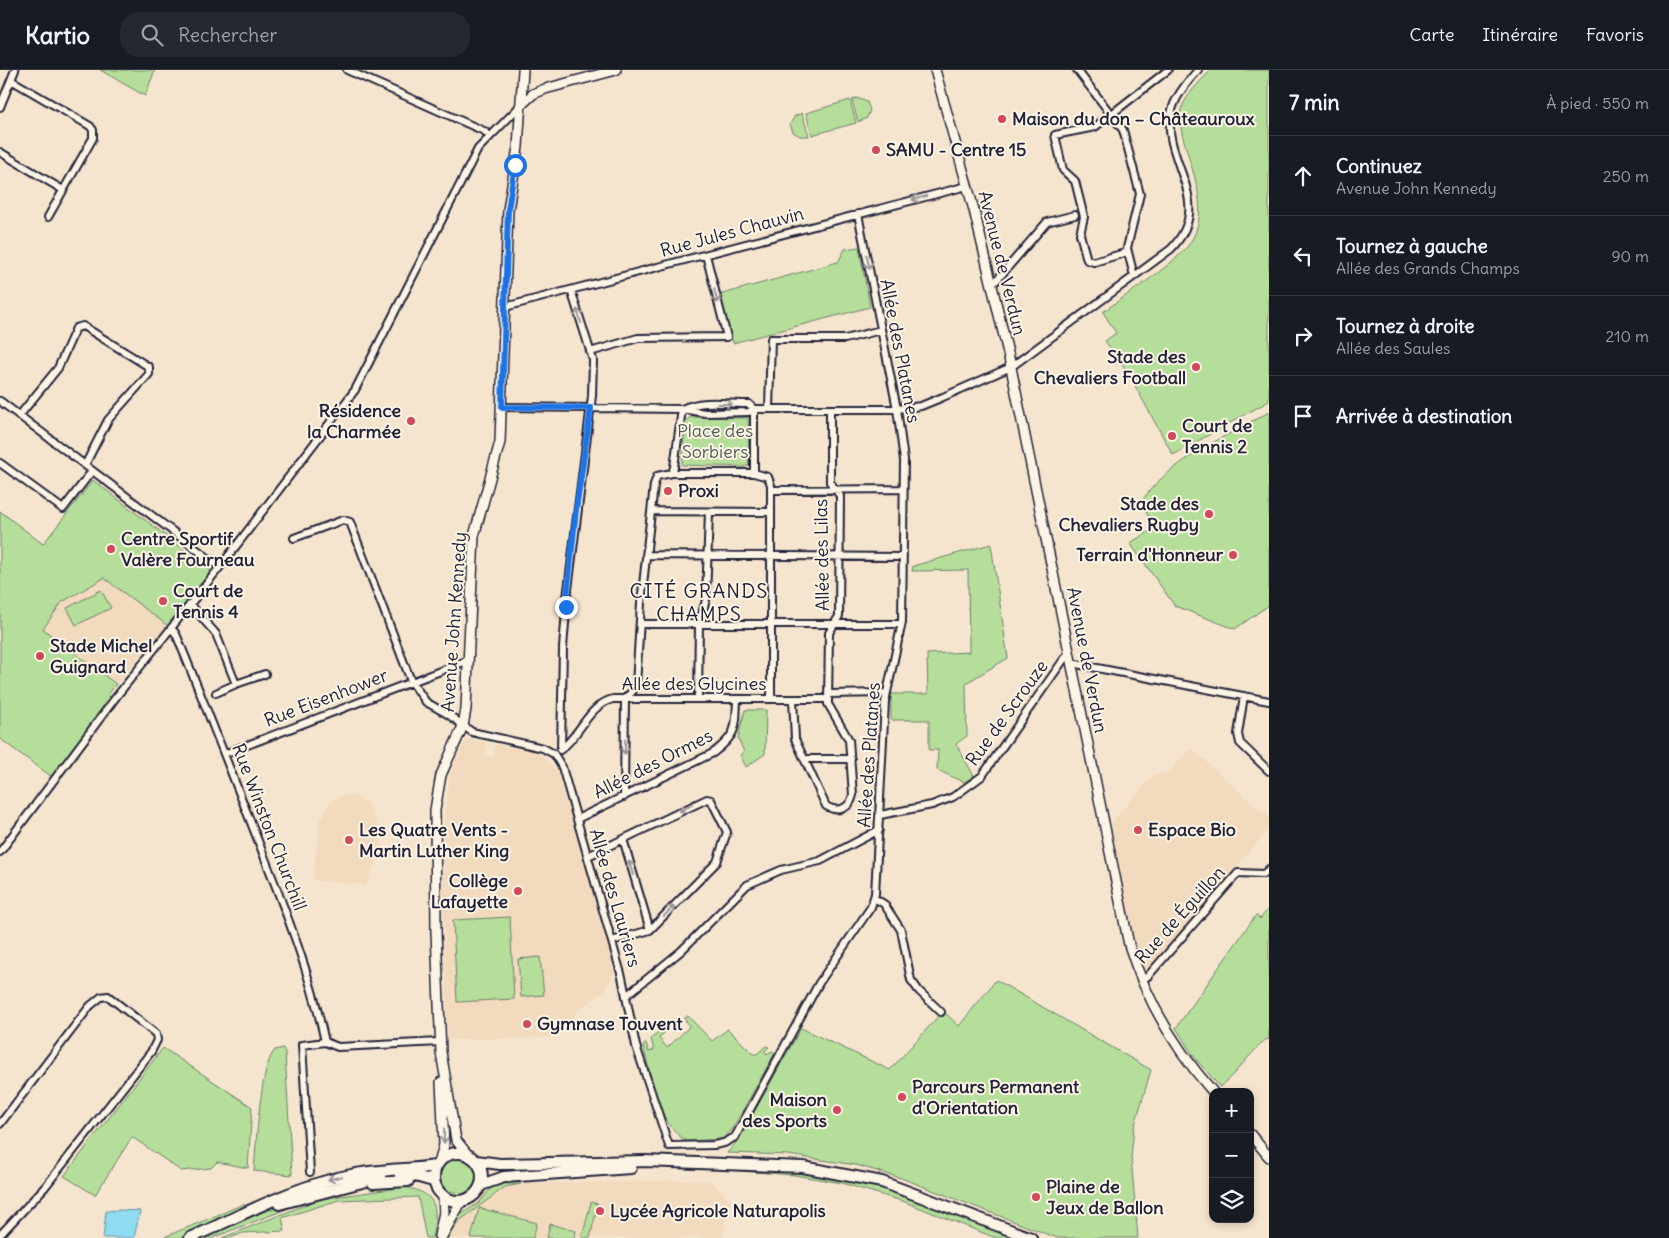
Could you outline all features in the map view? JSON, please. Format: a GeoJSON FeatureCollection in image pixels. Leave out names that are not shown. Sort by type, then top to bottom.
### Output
{"type":"FeatureCollection","features":[{"type":"Feature","properties":{"kind":"main road"},"geometry":{"type":"LineString","coordinates":[[520,106],[533,94],[545,89],[616,70]]}},
{"type":"Feature","properties":{"kind":"main road","name":"Avenue de Verdun"},"geometry":{"type":"LineString","coordinates":[[935,70],[991,283],[1010,367],[1128,945],[1142,980],[1179,1050],[1210,1088]]}},
{"type":"Feature","properties":{"kind":"main road","name":"Avenue John Kennedy"},"geometry":{"type":"LineString","coordinates":[[523,71],[527,87],[532,90],[545,89]]}},
{"type":"Feature","properties":{"kind":"main road","name":"Avenue John Kennedy"},"geometry":{"type":"LineString","coordinates":[[438,1163],[444,1134],[436,932],[435,810],[441,775],[463,726],[468,691],[474,536],[496,462],[502,407],[508,210],[518,147],[523,71]]}},
{"type":"Feature","properties":{"kind":"main road","name":"Avenue John Kennedy"},"geometry":{"type":"LineString","coordinates":[[441,1052],[456,1140],[475,1162]]}},
{"type":"Feature","properties":{"kind":"main road"},"geometry":{"type":"LineString","coordinates":[[1251,1133],[1269,1149]]}},
{"type":"Feature","properties":{"kind":"main road"},"geometry":{"type":"LineString","coordinates":[[1251,1133],[1269,1158]]}},
{"type":"Feature","properties":{"kind":"main road"},"geometry":{"type":"LineString","coordinates":[[190,1238],[282,1196],[324,1181],[353,1174],[438,1163],[454,1153],[475,1162],[500,1164],[645,1161],[767,1164],[836,1171],[882,1182],[1031,1238]]}},
{"type":"Feature","properties":{"kind":"main road"},"geometry":{"type":"LineString","coordinates":[[475,1162],[481,1185]]}},
{"type":"Feature","properties":{"kind":"main road"},"geometry":{"type":"LineString","coordinates":[[438,1163],[434,1184],[443,1197],[444,1212],[440,1238]]}},
{"type":"Feature","properties":{"kind":"main road"},"geometry":{"type":"LineString","coordinates":[[443,1197],[455,1202],[461,1202],[474,1196],[481,1185],[504,1176],[674,1163]]}},
{"type":"Feature","properties":{"kind":"main road"},"geometry":{"type":"LineString","coordinates":[[233,1219],[335,1188],[403,1181],[434,1184]]}},
{"type":"Feature","properties":{"kind":"main road"},"geometry":{"type":"LineString","coordinates":[[440,1238],[461,1202]]}},
{"type":"Feature","properties":{"kind":"street"},"geometry":{"type":"LineString","coordinates":[[0,107],[15,70]]}},
{"type":"Feature","properties":{"kind":"street"},"geometry":{"type":"LineString","coordinates":[[346,70],[484,131],[489,135]]}},
{"type":"Feature","properties":{"kind":"street"},"geometry":{"type":"LineString","coordinates":[[1077,70],[1123,130],[1140,194],[1128,252],[1134,276]]}},
{"type":"Feature","properties":{"kind":"street"},"geometry":{"type":"LineString","coordinates":[[1128,252],[1094,262],[1087,260],[1080,234],[1084,217],[1074,180],[1063,170],[1055,136],[1095,127],[1168,70]]}},
{"type":"Feature","properties":{"kind":"street"},"geometry":{"type":"LineString","coordinates":[[502,407],[682,409],[693,404],[705,403],[749,404],[754,409],[897,409],[928,403],[1010,367],[1171,249],[1182,238],[1190,220],[1190,203],[1170,129],[1173,105],[1196,72],[1186,70]]}},
{"type":"Feature","properties":{"kind":"street"},"geometry":{"type":"LineString","coordinates":[[11,80],[90,126],[93,130],[93,138],[48,217]]}},
{"type":"Feature","properties":{"kind":"street"},"geometry":{"type":"LineString","coordinates":[[0,852],[355,390],[456,188],[478,149],[489,135],[520,106]]}},
{"type":"Feature","properties":{"kind":"street"},"geometry":{"type":"LineString","coordinates":[[0,152],[63,190]]}},
{"type":"Feature","properties":{"kind":"street","name":"Rue Jules Chauvin"},"geometry":{"type":"LineString","coordinates":[[505,307],[966,186]]}},
{"type":"Feature","properties":{"kind":"street","name":"Allée des Platanes"},"geometry":{"type":"LineString","coordinates":[[669,1146],[714,1145],[724,1143],[735,1137],[819,983],[874,898],[886,693],[901,624],[904,460],[897,409],[858,214]]}},
{"type":"Feature","properties":{"kind":"street"},"geometry":{"type":"LineString","coordinates":[[991,283],[996,281],[1047,222],[1075,215]]}},
{"type":"Feature","properties":{"kind":"street"},"geometry":{"type":"LineString","coordinates":[[590,352],[638,338],[727,337],[706,255]]}},
{"type":"Feature","properties":{"kind":"street"},"geometry":{"type":"LineString","coordinates":[[561,749],[562,654],[566,598],[585,436],[591,408],[593,360],[571,290]]}},
{"type":"Feature","properties":{"kind":"street"},"geometry":{"type":"LineString","coordinates":[[19,416],[58,368],[76,328],[83,326],[149,367],[149,374],[108,420],[85,465]]}},
{"type":"Feature","properties":{"kind":"street"},"geometry":{"type":"LineString","coordinates":[[769,409],[771,339],[845,339],[881,330]]}},
{"type":"Feature","properties":{"kind":"street"},"geometry":{"type":"LineString","coordinates":[[0,401],[220,567]]}},
{"type":"Feature","properties":{"kind":"street"},"geometry":{"type":"LineString","coordinates":[[672,473],[682,409]]}},
{"type":"Feature","properties":{"kind":"street"},"geometry":{"type":"LineString","coordinates":[[754,409],[754,473]]}},
{"type":"Feature","properties":{"kind":"street","name":"Allée des Lilas"},"geometry":{"type":"LineString","coordinates":[[828,697],[829,634],[832,625],[839,616],[840,496],[830,482],[830,409]]}},
{"type":"Feature","properties":{"kind":"street"},"geometry":{"type":"LineString","coordinates":[[0,463],[63,510],[92,471]]}},
{"type":"Feature","properties":{"kind":"street"},"geometry":{"type":"LineString","coordinates":[[624,797],[625,698],[636,685],[646,555],[657,476],[672,473],[754,473],[768,477],[771,490],[771,699]]}},
{"type":"Feature","properties":{"kind":"street"},"geometry":{"type":"LineString","coordinates":[[771,490],[903,489]]}},
{"type":"Feature","properties":{"kind":"street"},"geometry":{"type":"LineString","coordinates":[[652,511],[771,512]]}},
{"type":"Feature","properties":{"kind":"street"},"geometry":{"type":"LineString","coordinates":[[698,698],[699,624],[706,600],[708,512]]}},
{"type":"Feature","properties":{"kind":"street"},"geometry":{"type":"LineString","coordinates":[[294,538],[343,520],[350,522],[411,681]]}},
{"type":"Feature","properties":{"kind":"street"},"geometry":{"type":"LineString","coordinates":[[646,555],[903,557]]}},
{"type":"Feature","properties":{"kind":"street"},"geometry":{"type":"LineString","coordinates":[[190,604],[216,634],[236,684]]}},
{"type":"Feature","properties":{"kind":"street"},"geometry":{"type":"LineString","coordinates":[[640,624],[901,624]]}},
{"type":"Feature","properties":{"kind":"street","name":"Rue Winston Churchill"},"geometry":{"type":"LineString","coordinates":[[171,628],[176,634],[224,754],[307,970],[326,1042]]}},
{"type":"Feature","properties":{"kind":"street","name":"Rue de Scrouze"},"geometry":{"type":"LineString","coordinates":[[880,815],[932,805],[953,797],[982,776],[1069,652]]}},
{"type":"Feature","properties":{"kind":"street","name":"Rue Eisenhower"},"geometry":{"type":"LineString","coordinates":[[224,754],[469,660]]}},
{"type":"Feature","properties":{"kind":"street"},"geometry":{"type":"LineString","coordinates":[[1071,663],[1269,701]]}},
{"type":"Feature","properties":{"kind":"street"},"geometry":{"type":"LineString","coordinates":[[216,692],[265,674]]}},
{"type":"Feature","properties":{"kind":"street","name":"Rue Eisenhower"},"geometry":{"type":"LineString","coordinates":[[411,681],[426,702],[463,726]]}},
{"type":"Feature","properties":{"kind":"street","name":"Allée des Glycines"},"geometry":{"type":"LineString","coordinates":[[554,754],[567,745],[595,708],[606,700],[625,698],[793,699],[886,693]]}},
{"type":"Feature","properties":{"kind":"street"},"geometry":{"type":"LineString","coordinates":[[1244,696],[1238,734],[1240,743],[1269,771]]}},
{"type":"Feature","properties":{"kind":"street"},"geometry":{"type":"LineString","coordinates":[[793,699],[794,738],[826,806],[838,810],[846,808],[852,802],[851,759],[849,740],[830,711],[828,697]]}},
{"type":"Feature","properties":{"kind":"street","name":"Allée des Ormes"},"geometry":{"type":"LineString","coordinates":[[577,820],[713,753],[727,742],[736,728],[737,699]]}},
{"type":"Feature","properties":{"kind":"street"},"geometry":{"type":"LineString","coordinates":[[463,726],[472,732],[530,743],[554,754]]}},
{"type":"Feature","properties":{"kind":"street","name":"Allée des Lauriers"},"geometry":{"type":"LineString","coordinates":[[554,754],[562,767],[612,941],[636,1046],[669,1146]]}},
{"type":"Feature","properties":{"kind":"street"},"geometry":{"type":"LineString","coordinates":[[804,759],[851,759]]}},
{"type":"Feature","properties":{"kind":"street"},"geometry":{"type":"LineString","coordinates":[[588,856],[707,798],[711,800],[727,832],[717,862],[650,930],[612,941]]}},
{"type":"Feature","properties":{"kind":"street"},"geometry":{"type":"LineString","coordinates":[[626,996],[680,952],[747,885],[781,870],[820,861],[879,830]]}},
{"type":"Feature","properties":{"kind":"street"},"geometry":{"type":"LineString","coordinates":[[623,839],[650,930]]}},
{"type":"Feature","properties":{"kind":"street","name":"Rue de Éguillon"},"geometry":{"type":"LineString","coordinates":[[1142,980],[1148,976],[1238,873],[1264,874],[1269,869]]}},
{"type":"Feature","properties":{"kind":"street"},"geometry":{"type":"LineString","coordinates":[[874,898],[884,904],[901,930],[910,980],[918,991],[941,1012]]}},
{"type":"Feature","properties":{"kind":"street"},"geometry":{"type":"LineString","coordinates":[[0,1124],[96,999],[108,996],[156,1034],[157,1040],[151,1052],[45,1187],[0,1235]]}},
{"type":"Feature","properties":{"kind":"street"},"geometry":{"type":"LineString","coordinates":[[310,1172],[302,1045],[326,1042],[338,1047],[440,1042]]}},
{"type":"Feature","properties":{"kind":"shaded area"},"geometry":{"type":"Polygon","coordinates":[[[104,578],[168,626],[145,656],[140,655],[116,684],[43,629],[62,602],[104,578]]]}},
{"type":"Feature","properties":{"kind":"shaded area","name":"Collège Lafayette"},"geometry":{"type":"Polygon","coordinates":[[[469,739],[486,742],[485,756],[494,757],[495,745],[530,750],[542,755],[557,772],[609,948],[614,973],[605,990],[578,1011],[558,1037],[448,1040],[443,906],[444,822],[450,775],[464,742],[469,739]]]}},
{"type":"Feature","properties":{"kind":"shaded area"},"geometry":{"type":"Polygon","coordinates":[[[1191,748],[1269,817],[1269,829],[1148,971],[1131,928],[1111,823],[1152,776],[1167,773],[1191,748]]]}},
{"type":"Feature","properties":{"kind":"shaded area","name":"Les Quatre Vents - Martin Luther King"},"geometry":{"type":"Polygon","coordinates":[[[343,795],[356,796],[364,801],[371,809],[374,819],[378,820],[377,833],[383,845],[366,885],[313,880],[320,817],[323,817],[326,807],[333,800],[343,795]]]}},
{"type":"Feature","properties":{"kind":"shaded area","name":"Lycée Agricole Naturapolis"},"geometry":{"type":"Polygon","coordinates":[[[709,1180],[731,1200],[722,1238],[450,1238],[458,1222],[505,1187],[527,1183],[709,1180]]]}},
{"type":"Feature","properties":{"kind":"green space"},"geometry":{"type":"Polygon","coordinates":[[[100,70],[155,70],[145,96],[100,70]]]}},
{"type":"Feature","properties":{"kind":"green space"},"geometry":{"type":"Polygon","coordinates":[[[1211,70],[1269,70],[1269,401],[1173,455],[1135,386],[1138,384],[1133,374],[1130,375],[1105,341],[1116,333],[1103,312],[1174,260],[1190,243],[1196,231],[1200,207],[1196,182],[1180,123],[1180,114],[1183,104],[1190,93],[1211,70]]]}},
{"type":"Feature","properties":{"kind":"green space"},"geometry":{"type":"Polygon","coordinates":[[[857,98],[867,102],[870,110],[867,118],[858,122],[852,100],[857,98]]]}},
{"type":"Feature","properties":{"kind":"green space"},"geometry":{"type":"Polygon","coordinates":[[[850,100],[856,123],[812,135],[806,113],[850,100]]]}},
{"type":"Feature","properties":{"kind":"green space"},"geometry":{"type":"Polygon","coordinates":[[[802,113],[809,136],[800,136],[793,132],[790,124],[795,116],[802,113]]]}},
{"type":"Feature","properties":{"kind":"green space"},"geometry":{"type":"Polygon","coordinates":[[[859,247],[870,307],[733,343],[719,295],[838,262],[845,249],[859,247]]]}},
{"type":"Feature","properties":{"kind":"green space","name":"Stade des Chevaliers Rugby"},"geometry":{"type":"Polygon","coordinates":[[[1269,412],[1269,605],[1235,629],[1175,606],[1130,543],[1155,528],[1141,503],[1164,476],[1180,463],[1217,440],[1269,412]]]}},
{"type":"Feature","properties":{"kind":"green space","name":"Place des Sorbiers"},"geometry":{"type":"Polygon","coordinates":[[[691,417],[748,418],[749,465],[744,467],[682,465],[685,421],[691,417]]]}},
{"type":"Feature","properties":{"kind":"green space"},"geometry":{"type":"Polygon","coordinates":[[[93,480],[204,565],[206,563],[209,566],[210,572],[168,626],[104,578],[62,602],[43,629],[116,684],[108,695],[112,699],[52,777],[0,739],[0,511],[43,544],[93,480]]]}},
{"type":"Feature","properties":{"kind":"green space"},"geometry":{"type":"Polygon","coordinates":[[[991,544],[1008,658],[966,683],[967,736],[956,744],[974,776],[964,782],[937,770],[938,750],[929,750],[929,720],[891,720],[891,694],[928,694],[927,654],[969,652],[968,570],[912,571],[913,566],[991,544]]]}},
{"type":"Feature","properties":{"kind":"green space"},"geometry":{"type":"Polygon","coordinates":[[[101,590],[111,608],[76,625],[67,608],[101,590]]]}},
{"type":"Feature","properties":{"kind":"green space"},"geometry":{"type":"Polygon","coordinates":[[[745,710],[766,710],[765,754],[746,767],[740,755],[744,752],[738,738],[745,710]]]}},
{"type":"Feature","properties":{"kind":"green space"},"geometry":{"type":"Polygon","coordinates":[[[1269,908],[1269,1039],[1265,1040],[1220,1087],[1194,1057],[1176,1028],[1256,915],[1260,919],[1269,908]]]}},
{"type":"Feature","properties":{"kind":"green space"},"geometry":{"type":"Polygon","coordinates":[[[510,917],[514,999],[457,1002],[453,920],[510,917]]]}},
{"type":"Feature","properties":{"kind":"green space"},"geometry":{"type":"Polygon","coordinates":[[[540,957],[544,995],[521,997],[518,959],[540,957]]]}},
{"type":"Feature","properties":{"kind":"green space"},"geometry":{"type":"Polygon","coordinates":[[[996,980],[1151,1070],[1134,1128],[1131,1158],[1138,1238],[1057,1238],[901,1178],[856,1165],[788,1155],[727,1153],[739,1139],[801,1028],[890,1070],[943,1011],[959,1026],[996,980]]]}},
{"type":"Feature","properties":{"kind":"green space"},"geometry":{"type":"Polygon","coordinates":[[[688,1016],[712,1041],[728,1029],[753,1054],[757,1054],[766,1046],[769,1047],[765,1051],[767,1054],[772,1051],[775,1053],[731,1131],[722,1139],[686,1141],[676,1133],[668,1122],[662,1111],[653,1084],[643,1046],[646,1043],[649,1052],[654,1050],[651,1039],[663,1027],[668,1029],[659,1038],[667,1048],[688,1028],[689,1025],[684,1018],[688,1016]]]}},
{"type":"Feature","properties":{"kind":"green space"},"geometry":{"type":"Polygon","coordinates":[[[163,1048],[252,1107],[248,1168],[217,1162],[211,1168],[181,1171],[132,1137],[95,1195],[64,1176],[163,1048]]]}},
{"type":"Feature","properties":{"kind":"green space"},"geometry":{"type":"Polygon","coordinates":[[[283,1048],[285,1052],[292,1175],[254,1171],[262,1088],[270,1058],[275,1050],[283,1048]]]}},
{"type":"Feature","properties":{"kind":"green space"},"geometry":{"type":"Polygon","coordinates":[[[457,1158],[472,1164],[477,1177],[472,1189],[459,1196],[457,1193],[450,1191],[447,1193],[438,1180],[443,1165],[457,1158]]]}},
{"type":"Feature","properties":{"kind":"green space"},"geometry":{"type":"Polygon","coordinates":[[[713,1169],[794,1171],[843,1178],[887,1190],[1016,1238],[996,1238],[905,1202],[842,1183],[794,1175],[713,1169]]]}},
{"type":"Feature","properties":{"kind":"green space"},"geometry":{"type":"Polygon","coordinates":[[[501,1184],[521,1184],[505,1187],[458,1222],[448,1238],[460,1215],[479,1203],[491,1188],[501,1184]]]}},
{"type":"Feature","properties":{"kind":"green space"},"geometry":{"type":"Polygon","coordinates":[[[405,1187],[424,1194],[433,1204],[435,1219],[432,1238],[426,1238],[418,1197],[339,1200],[282,1218],[285,1231],[243,1233],[230,1238],[222,1238],[320,1199],[405,1187]]]}},
{"type":"Feature","properties":{"kind":"green space"},"geometry":{"type":"Polygon","coordinates":[[[315,1198],[212,1238],[201,1238],[262,1212],[315,1198]]]}},
{"type":"Feature","properties":{"kind":"green space"},"geometry":{"type":"Polygon","coordinates":[[[591,1202],[598,1204],[590,1238],[582,1238],[591,1202]]]}},
{"type":"Feature","properties":{"kind":"green space"},"geometry":{"type":"Polygon","coordinates":[[[244,1204],[246,1207],[239,1212],[180,1238],[162,1238],[244,1204]]]}},
{"type":"Feature","properties":{"kind":"green space"},"geometry":{"type":"Polygon","coordinates":[[[479,1208],[537,1223],[533,1238],[471,1238],[479,1208]]]}},
{"type":"Feature","properties":{"kind":"green space"},"geometry":{"type":"Polygon","coordinates":[[[550,1224],[576,1231],[574,1238],[547,1238],[550,1224]]]}},
{"type":"Feature","properties":{"kind":"water"},"geometry":{"type":"Polygon","coordinates":[[[106,1211],[140,1211],[134,1238],[103,1238],[106,1211]]]}},
{"type":"Feature","properties":{"kind":"place","name":"Maison du don – Châteauroux"},"geometry":{"type":"Point","coordinates":[1002,119]}},
{"type":"Feature","properties":{"kind":"place","name":"SAMU - Centre 15"},"geometry":{"type":"Point","coordinates":[876,150]}},
{"type":"Feature","properties":{"kind":"place","name":"Stade des Chevaliers Football"},"geometry":{"type":"Point","coordinates":[1196,367]}},
{"type":"Feature","properties":{"kind":"place","name":"Résidence la Charmée"},"geometry":{"type":"Point","coordinates":[411,421]}},
{"type":"Feature","properties":{"kind":"place","name":"Court de Tennis 2"},"geometry":{"type":"Point","coordinates":[1172,436]}},
{"type":"Feature","properties":{"kind":"place","name":"Proxi"},"geometry":{"type":"Point","coordinates":[668,491]}},
{"type":"Feature","properties":{"kind":"place","name":"Stade des Chevaliers Rugby"},"geometry":{"type":"Point","coordinates":[1209,514]}},
{"type":"Feature","properties":{"kind":"place","name":"Centre Sportif Valère Fourneau"},"geometry":{"type":"Point","coordinates":[111,549]}},
{"type":"Feature","properties":{"kind":"place","name":"Terrain d'Honneur"},"geometry":{"type":"Point","coordinates":[1233,555]}},
{"type":"Feature","properties":{"kind":"place","name":"Court de Tennis 4"},"geometry":{"type":"Point","coordinates":[163,601]}},
{"type":"Feature","properties":{"kind":"place","name":"Stade Michel Guignard"},"geometry":{"type":"Point","coordinates":[40,656]}},
{"type":"Feature","properties":{"kind":"place","name":"Espace Bio"},"geometry":{"type":"Point","coordinates":[1138,830]}},
{"type":"Feature","properties":{"kind":"place","name":"Les Quatre Vents - Martin Luther King"},"geometry":{"type":"Point","coordinates":[349,840]}},
{"type":"Feature","properties":{"kind":"place","name":"Collège Lafayette"},"geometry":{"type":"Point","coordinates":[518,891]}},
{"type":"Feature","properties":{"kind":"place","name":"Gymnase Touvent"},"geometry":{"type":"Point","coordinates":[527,1024]}},
{"type":"Feature","properties":{"kind":"place","name":"Parcours Permanent d'Orientation"},"geometry":{"type":"Point","coordinates":[902,1097]}},
{"type":"Feature","properties":{"kind":"place","name":"Maison des Sports"},"geometry":{"type":"Point","coordinates":[837,1110]}},
{"type":"Feature","properties":{"kind":"place","name":"Plaine de Jeux de Ballon"},"geometry":{"type":"Point","coordinates":[1036,1197]}},
{"type":"Feature","properties":{"kind":"place","name":"Lycée Agricole Naturapolis"},"geometry":{"type":"Point","coordinates":[600,1211]}},
{"type":"Feature","properties":{"kind":"district","name":"CITÉ GRANDS CHAMPS"},"geometry":{"type":"Point","coordinates":[699,602]}},
{"type":"Feature","properties":{"kind":"route"},"geometry":{"type":"LineString","coordinates":[[515,165],[508,210],[502,407],[591,408],[576,510],[566,607]]}}]}
